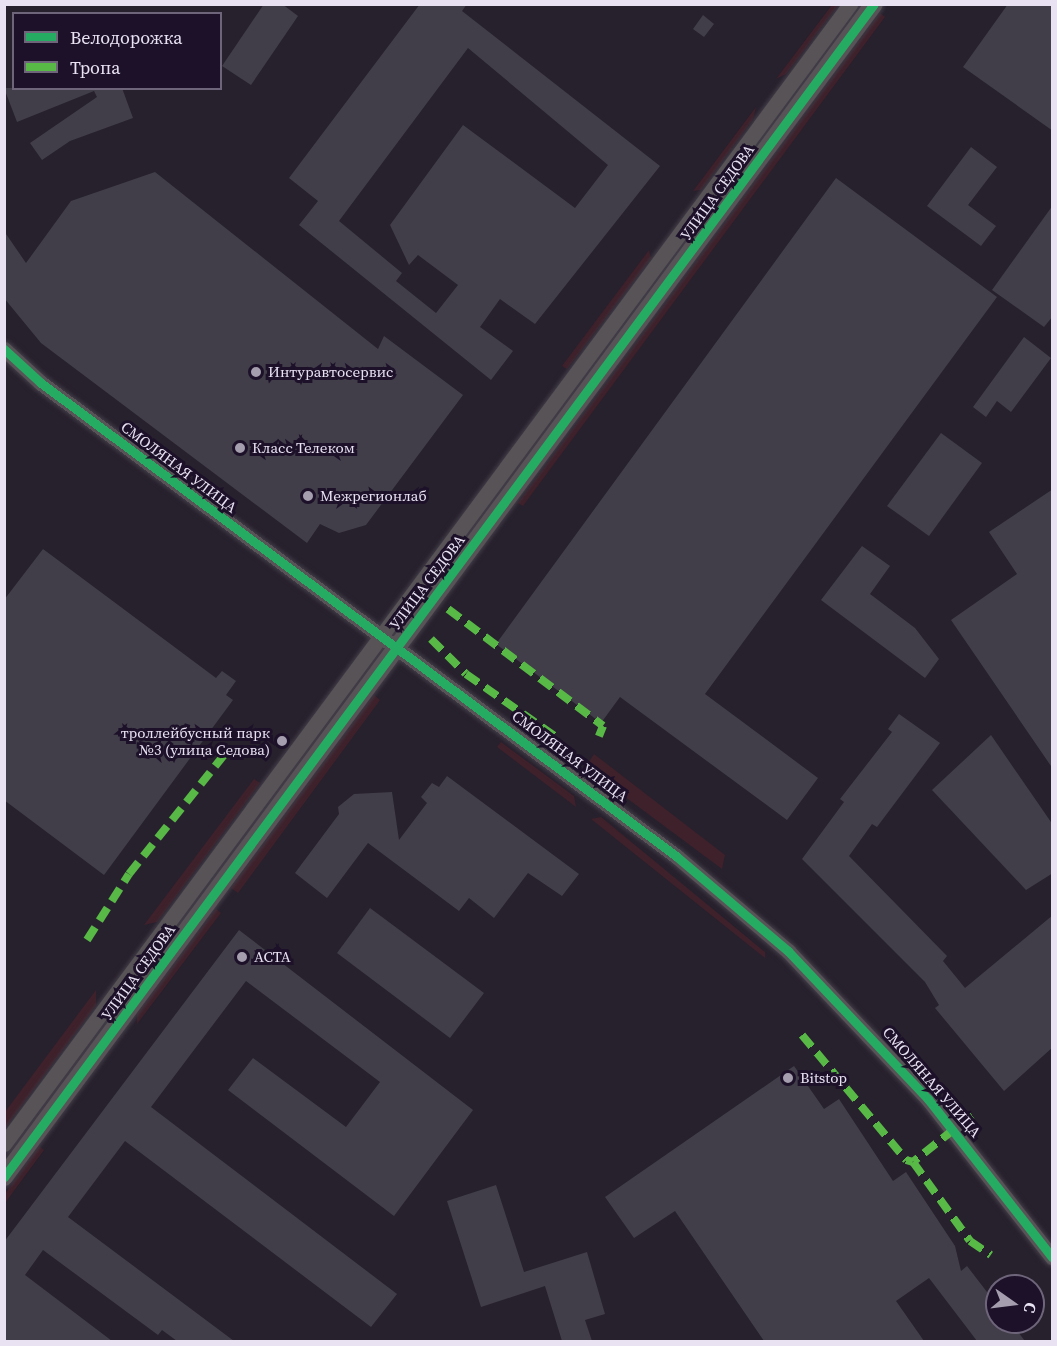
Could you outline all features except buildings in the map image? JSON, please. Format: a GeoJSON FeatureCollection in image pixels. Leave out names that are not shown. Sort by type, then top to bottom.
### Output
{"type":"FeatureCollection","features":[{"type":"Feature","properties":{"kind":"street","name":"УЛИЦА СЕДОВА"},"geometry":{"type":"LineString","coordinates":[[4,1144],[850,4]]}},
{"type":"Feature","properties":{"kind":"street","name":"УЛИЦА СЕДОВА"},"geometry":{"type":"LineString","coordinates":[[4,1177],[874,4]]}},
{"type":"Feature","properties":{"kind":"street","name":"СМОЛЯНАЯ УЛИЦА"},"geometry":{"type":"LineString","coordinates":[[4,349],[41,383],[398,646],[676,856],[788,951],[928,1099],[1053,1257]]}},
{"type":"Feature","properties":{"kind":"shaded area"},"geometry":{"type":"Polygon","coordinates":[[[832,5],[838,5],[786,74],[776,79],[832,5]]]}},
{"type":"Feature","properties":{"kind":"shaded area"},"geometry":{"type":"Polygon","coordinates":[[[880,13],[885,17],[523,506],[518,503],[880,13]]]}},
{"type":"Feature","properties":{"kind":"shaded area"},"geometry":{"type":"Polygon","coordinates":[[[756,107],[753,119],[701,190],[693,191],[756,107]]]}},
{"type":"Feature","properties":{"kind":"shaded area"},"geometry":{"type":"Polygon","coordinates":[[[649,250],[651,258],[567,369],[562,366],[649,250]]]}},
{"type":"Feature","properties":{"kind":"shaded area"},"geometry":{"type":"Polygon","coordinates":[[[374,695],[380,700],[238,893],[231,888],[374,695]]]}},
{"type":"Feature","properties":{"kind":"shaded area"},"geometry":{"type":"Polygon","coordinates":[[[501,742],[574,796],[576,807],[497,747],[501,742]]]}},
{"type":"Feature","properties":{"kind":"shaded area"},"geometry":{"type":"Polygon","coordinates":[[[594,754],[725,855],[722,869],[589,770],[587,765],[594,754]]]}},
{"type":"Feature","properties":{"kind":"shaded area"},"geometry":{"type":"Polygon","coordinates":[[[254,779],[260,783],[157,922],[144,925],[254,779]]]}},
{"type":"Feature","properties":{"kind":"shaded area"},"geometry":{"type":"Polygon","coordinates":[[[601,817],[765,952],[765,958],[591,819],[601,817]]]}},
{"type":"Feature","properties":{"kind":"shaded area"},"geometry":{"type":"Polygon","coordinates":[[[216,909],[221,913],[137,1024],[137,1014],[216,909]]]}},
{"type":"Feature","properties":{"kind":"shaded area"},"geometry":{"type":"Polygon","coordinates":[[[96,990],[96,1005],[5,1128],[5,1112],[96,990]]]}},
{"type":"Feature","properties":{"kind":"shaded area"},"geometry":{"type":"Polygon","coordinates":[[[39,1146],[44,1150],[5,1203],[5,1194],[39,1146]]]}},
{"type":"Feature","properties":{"kind":"marked path"},"geometry":{"type":"LineString","coordinates":[[448,609],[603,726],[599,736]]}},
{"type":"Feature","properties":{"kind":"marked path"},"geometry":{"type":"LineString","coordinates":[[431,639],[466,674],[559,739]]}},
{"type":"Feature","properties":{"kind":"marked path"},"geometry":{"type":"LineString","coordinates":[[87,940],[129,874],[228,750]]}},
{"type":"Feature","properties":{"kind":"marked path"},"geometry":{"type":"LineString","coordinates":[[802,1035],[906,1160],[913,1162]]}},
{"type":"Feature","properties":{"kind":"marked path"},"geometry":{"type":"LineString","coordinates":[[972,1115],[913,1162],[970,1241],[991,1255]]}},
{"type":"Feature","properties":{"kind":"cycle path"},"geometry":{"type":"LineString","coordinates":[[4,1177],[874,4]]}},
{"type":"Feature","properties":{"kind":"cycle path"},"geometry":{"type":"LineString","coordinates":[[4,349],[41,383],[676,856],[788,951],[928,1099],[1052,1257]]}},
{"type":"Feature","properties":{"kind":"place","name":"Интуравтосервис"},"geometry":{"type":"Point","coordinates":[256,372]}},
{"type":"Feature","properties":{"kind":"place","name":"Класс Телеком"},"geometry":{"type":"Point","coordinates":[240,448]}},
{"type":"Feature","properties":{"kind":"place","name":"Межрегионлаб"},"geometry":{"type":"Point","coordinates":[308,496]}},
{"type":"Feature","properties":{"kind":"place","name":"троллейбусный парк №3 (улица Седова)"},"geometry":{"type":"Point","coordinates":[282,741]}},
{"type":"Feature","properties":{"kind":"place","name":"АСТА"},"geometry":{"type":"Point","coordinates":[242,957]}},
{"type":"Feature","properties":{"kind":"place","name":"Bitstop"},"geometry":{"type":"Point","coordinates":[788,1078]}}]}
